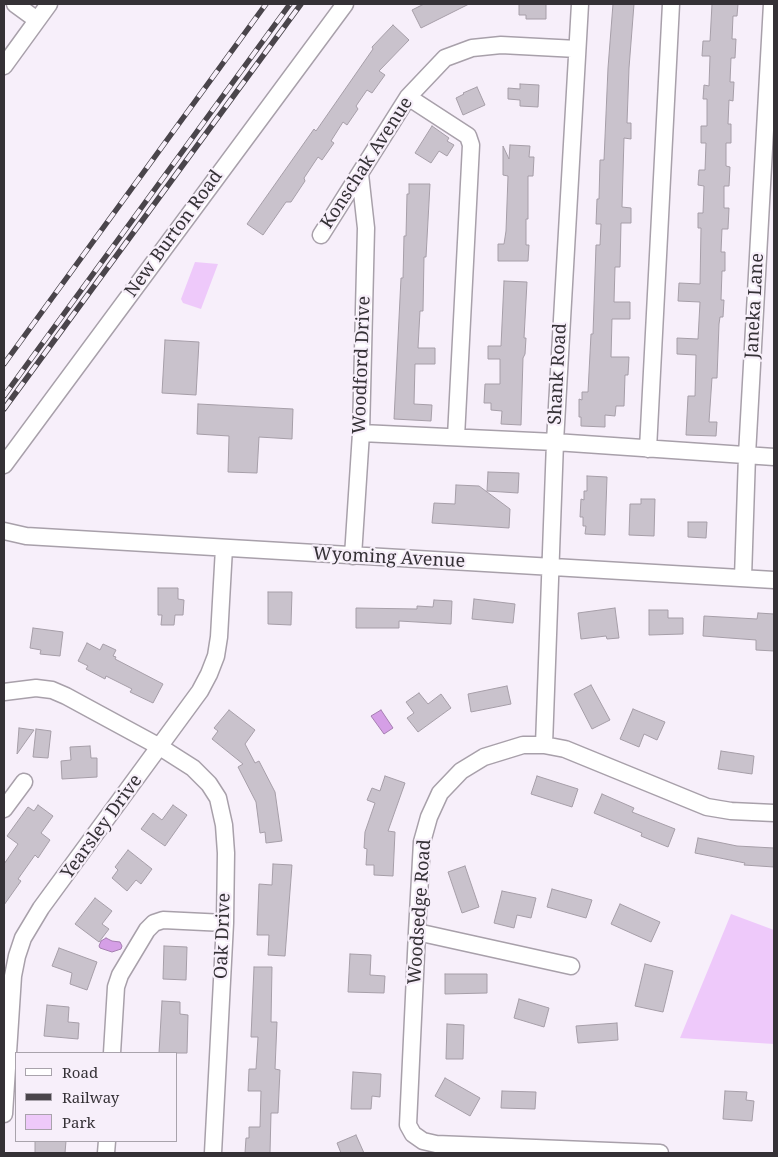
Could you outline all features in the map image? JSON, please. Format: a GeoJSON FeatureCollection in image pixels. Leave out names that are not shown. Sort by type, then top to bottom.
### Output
{"type":"FeatureCollection","features":[{"type":"Feature","properties":{"kind":"street"},"geometry":{"type":"LineString","coordinates":[[15,4],[37,20]]}},
{"type":"Feature","properties":{"kind":"street"},"geometry":{"type":"LineString","coordinates":[[4,66],[47,4]]}},
{"type":"Feature","properties":{"kind":"street","name":"New Burton Road"},"geometry":{"type":"LineString","coordinates":[[4,465],[345,4]]}},
{"type":"Feature","properties":{"kind":"street","name":"Shank Road"},"geometry":{"type":"LineString","coordinates":[[544,745],[555,442],[580,4]]}},
{"type":"Feature","properties":{"kind":"street"},"geometry":{"type":"LineString","coordinates":[[648,449],[671,4]]}},
{"type":"Feature","properties":{"kind":"street","name":"Janeka Lane"},"geometry":{"type":"LineString","coordinates":[[743,578],[747,455],[772,4]]}},
{"type":"Feature","properties":{"kind":"street","name":"Konschak Avenue"},"geometry":{"type":"LineString","coordinates":[[321,235],[408,97],[446,58],[472,48],[501,45],[577,49]]}},
{"type":"Feature","properties":{"kind":"street"},"geometry":{"type":"LineString","coordinates":[[408,97],[468,136],[471,145],[456,437]]}},
{"type":"Feature","properties":{"kind":"street","name":"Woodford Drive"},"geometry":{"type":"LineString","coordinates":[[353,556],[360,432],[366,228],[360,174]]}},
{"type":"Feature","properties":{"kind":"street"},"geometry":{"type":"LineString","coordinates":[[360,432],[555,442],[774,457]]}},
{"type":"Feature","properties":{"kind":"street","name":"Wyoming Avenue"},"geometry":{"type":"LineString","coordinates":[[4,531],[26,536],[774,580]]}},
{"type":"Feature","properties":{"kind":"street","name":"Yearsley Drive"},"geometry":{"type":"LineString","coordinates":[[4,1114],[12,985],[17,956],[23,938],[47,901],[200,691],[209,674],[216,656],[219,637],[224,548]]}},
{"type":"Feature","properties":{"kind":"street","name":"Oak Drive"},"geometry":{"type":"LineString","coordinates":[[4,692],[36,688],[52,690],[66,696],[160,747],[193,768],[209,784],[218,798],[224,825],[226,853],[225,924],[212,1153]]}},
{"type":"Feature","properties":{"kind":"street","name":"Woodsedge Road"},"geometry":{"type":"LineString","coordinates":[[660,1153],[436,1144],[423,1141],[413,1134],[408,1125],[417,932],[422,842],[429,817],[440,793],[461,771],[484,757],[523,745],[544,745],[565,749],[707,807],[731,811],[774,813]]}},
{"type":"Feature","properties":{"kind":"street"},"geometry":{"type":"LineString","coordinates":[[4,809],[24,782]]}},
{"type":"Feature","properties":{"kind":"street"},"geometry":{"type":"LineString","coordinates":[[112,1052],[116,986],[120,975],[147,930],[154,923],[163,920],[225,924]]}},
{"type":"Feature","properties":{"kind":"street"},"geometry":{"type":"LineString","coordinates":[[417,932],[571,966]]}},
{"type":"Feature","properties":{"kind":"green space"},"geometry":{"type":"Polygon","coordinates":[[[195,262],[218,264],[201,309],[183,303],[181,299],[195,262]]]}},
{"type":"Feature","properties":{"kind":"green space"},"geometry":{"type":"Polygon","coordinates":[[[731,914],[774,930],[774,1044],[680,1038],[731,914]]]}},
{"type":"Feature","properties":{"kind":"shaded area"},"geometry":{"type":"Polygon","coordinates":[[[381,710],[393,728],[384,734],[371,716],[381,710]]]}},
{"type":"Feature","properties":{"kind":"shaded area"},"geometry":{"type":"Polygon","coordinates":[[[106,938],[120,942],[121,949],[112,952],[100,948],[101,941],[106,938]]]}},
{"type":"Feature","properties":{"kind":"building"},"geometry":{"type":"Polygon","coordinates":[[[424,4],[469,4],[421,28],[412,10],[424,4]]]}},
{"type":"Feature","properties":{"kind":"building"},"geometry":{"type":"Polygon","coordinates":[[[519,4],[546,4],[546,19],[526,19],[526,15],[519,15],[519,4]]]}},
{"type":"Feature","properties":{"kind":"building"},"geometry":{"type":"Polygon","coordinates":[[[613,4],[634,4],[627,123],[631,123],[631,139],[624,138],[622,207],[631,208],[631,223],[621,223],[620,267],[615,267],[614,302],[630,302],[630,319],[612,319],[611,357],[629,357],[628,375],[625,375],[624,406],[616,406],[615,416],[605,415],[605,427],[581,426],[579,399],[582,400],[582,392],[588,392],[591,334],[593,334],[596,245],[600,245],[601,224],[596,224],[597,199],[599,199],[600,160],[604,160],[613,4]]]}},
{"type":"Feature","properties":{"kind":"building"},"geometry":{"type":"Polygon","coordinates":[[[712,4],[738,4],[737,16],[733,16],[732,39],[736,39],[735,58],[731,58],[730,82],[734,82],[733,101],[729,100],[728,124],[731,124],[731,143],[726,143],[726,166],[730,167],[729,186],[724,186],[724,208],[729,208],[728,229],[722,229],[721,252],[725,252],[725,271],[722,271],[721,300],[724,300],[723,317],[720,317],[719,324],[717,378],[712,378],[709,422],[717,422],[716,436],[686,435],[688,396],[695,396],[696,355],[677,354],[677,338],[698,339],[700,302],[678,301],[679,283],[700,284],[701,228],[698,228],[698,213],[703,213],[704,186],[698,185],[699,170],[705,170],[706,143],[701,143],[701,126],[707,126],[707,99],[703,99],[704,85],[709,86],[710,56],[702,56],[703,41],[710,41],[712,4]]]}},
{"type":"Feature","properties":{"kind":"building"},"geometry":{"type":"Polygon","coordinates":[[[393,25],[409,40],[379,71],[385,75],[372,93],[367,90],[356,106],[358,109],[347,125],[343,122],[331,141],[334,143],[322,160],[318,157],[291,202],[286,202],[263,235],[247,224],[314,129],[316,131],[373,49],[372,47],[393,25]]]}},
{"type":"Feature","properties":{"kind":"building"},"geometry":{"type":"Polygon","coordinates":[[[520,84],[539,85],[538,107],[520,106],[520,100],[508,99],[508,88],[520,89],[520,84]]]}},
{"type":"Feature","properties":{"kind":"building"},"geometry":{"type":"Polygon","coordinates":[[[477,87],[485,105],[463,115],[456,98],[477,87]]]}},
{"type":"Feature","properties":{"kind":"building"},"geometry":{"type":"Polygon","coordinates":[[[432,126],[449,138],[447,141],[454,145],[447,156],[439,151],[431,163],[415,153],[432,126]]]}},
{"type":"Feature","properties":{"kind":"building"},"geometry":{"type":"Polygon","coordinates":[[[510,145],[530,146],[529,157],[534,157],[533,176],[528,176],[526,245],[529,245],[528,261],[498,261],[498,244],[504,244],[506,231],[508,176],[503,175],[503,146],[509,159],[510,145]]]}},
{"type":"Feature","properties":{"kind":"building"},"geometry":{"type":"Polygon","coordinates":[[[409,184],[430,184],[426,257],[424,257],[423,311],[420,311],[418,348],[435,348],[435,364],[415,364],[414,404],[432,405],[431,421],[394,419],[401,278],[403,278],[404,236],[406,236],[409,184]]]}},
{"type":"Feature","properties":{"kind":"building"},"geometry":{"type":"Polygon","coordinates":[[[504,281],[527,282],[521,425],[501,424],[502,411],[491,410],[491,403],[484,403],[485,384],[500,384],[500,359],[488,359],[488,346],[501,346],[504,281]]]}},
{"type":"Feature","properties":{"kind":"building"},"geometry":{"type":"Polygon","coordinates":[[[165,340],[199,342],[196,395],[162,393],[165,340]]]}},
{"type":"Feature","properties":{"kind":"building"},"geometry":{"type":"Polygon","coordinates":[[[198,404],[293,409],[292,439],[259,437],[257,473],[228,472],[229,436],[197,434],[198,404]]]}},
{"type":"Feature","properties":{"kind":"building"},"geometry":{"type":"Polygon","coordinates":[[[488,472],[519,473],[518,493],[487,491],[488,472]]]}},
{"type":"Feature","properties":{"kind":"building"},"geometry":{"type":"Polygon","coordinates":[[[587,476],[607,477],[605,535],[585,534],[586,526],[583,526],[583,517],[580,517],[581,499],[584,500],[584,491],[587,491],[587,476]]]}},
{"type":"Feature","properties":{"kind":"building"},"geometry":{"type":"Polygon","coordinates":[[[456,485],[479,486],[510,509],[509,528],[432,523],[434,503],[455,504],[456,485]]]}},
{"type":"Feature","properties":{"kind":"building"},"geometry":{"type":"Polygon","coordinates":[[[641,499],[655,499],[654,536],[629,535],[630,504],[641,504],[641,499]]]}},
{"type":"Feature","properties":{"kind":"building"},"geometry":{"type":"Polygon","coordinates":[[[688,522],[707,522],[706,538],[688,537],[688,522]]]}},
{"type":"Feature","properties":{"kind":"building"},"geometry":{"type":"Polygon","coordinates":[[[158,588],[178,588],[178,599],[184,600],[183,615],[175,615],[174,625],[161,625],[162,615],[158,615],[158,588]]]}},
{"type":"Feature","properties":{"kind":"building"},"geometry":{"type":"Polygon","coordinates":[[[268,592],[292,592],[291,625],[268,624],[268,592]]]}},
{"type":"Feature","properties":{"kind":"building"},"geometry":{"type":"Polygon","coordinates":[[[474,599],[515,604],[513,623],[472,619],[474,599]]]}},
{"type":"Feature","properties":{"kind":"building"},"geometry":{"type":"Polygon","coordinates":[[[434,600],[452,601],[451,624],[399,621],[399,628],[356,628],[356,608],[417,609],[417,606],[433,607],[434,600]]]}},
{"type":"Feature","properties":{"kind":"building"},"geometry":{"type":"Polygon","coordinates":[[[615,608],[619,638],[607,639],[606,636],[581,639],[578,613],[615,608]]]}},
{"type":"Feature","properties":{"kind":"building"},"geometry":{"type":"Polygon","coordinates":[[[649,610],[668,610],[668,618],[683,618],[683,634],[649,635],[649,610]]]}},
{"type":"Feature","properties":{"kind":"building"},"geometry":{"type":"Polygon","coordinates":[[[758,613],[774,614],[774,651],[756,650],[756,640],[703,636],[704,616],[757,619],[758,613]]]}},
{"type":"Feature","properties":{"kind":"building"},"geometry":{"type":"Polygon","coordinates":[[[33,628],[63,632],[60,656],[40,654],[41,650],[30,648],[33,628]]]}},
{"type":"Feature","properties":{"kind":"building"},"geometry":{"type":"Polygon","coordinates":[[[87,643],[100,650],[103,644],[116,650],[113,656],[116,657],[115,659],[163,684],[153,703],[130,692],[132,689],[106,676],[105,679],[86,669],[88,666],[78,661],[87,643]]]}},
{"type":"Feature","properties":{"kind":"building"},"geometry":{"type":"Polygon","coordinates":[[[591,685],[610,720],[592,729],[574,694],[591,685]]]}},
{"type":"Feature","properties":{"kind":"building"},"geometry":{"type":"Polygon","coordinates":[[[507,686],[511,704],[471,712],[468,694],[507,686]]]}},
{"type":"Feature","properties":{"kind":"building"},"geometry":{"type":"Polygon","coordinates":[[[419,693],[428,704],[441,694],[451,708],[418,732],[407,718],[414,713],[406,702],[419,693]]]}},
{"type":"Feature","properties":{"kind":"building"},"geometry":{"type":"Polygon","coordinates":[[[633,709],[665,722],[657,740],[644,734],[639,747],[620,739],[633,709]]]}},
{"type":"Feature","properties":{"kind":"building"},"geometry":{"type":"Polygon","coordinates":[[[229,710],[255,730],[245,744],[255,763],[259,761],[275,792],[282,841],[266,843],[265,832],[260,833],[256,802],[238,767],[243,764],[212,739],[218,731],[214,728],[229,710]]]}},
{"type":"Feature","properties":{"kind":"building"},"geometry":{"type":"Polygon","coordinates":[[[19,728],[34,730],[17,754],[19,728]]]}},
{"type":"Feature","properties":{"kind":"building"},"geometry":{"type":"Polygon","coordinates":[[[36,729],[51,731],[48,758],[33,757],[36,729]]]}},
{"type":"Feature","properties":{"kind":"building"},"geometry":{"type":"Polygon","coordinates":[[[90,746],[91,758],[97,758],[97,777],[62,779],[61,761],[71,760],[70,747],[90,746]]]}},
{"type":"Feature","properties":{"kind":"building"},"geometry":{"type":"Polygon","coordinates":[[[721,751],[754,756],[752,774],[718,769],[721,751]]]}},
{"type":"Feature","properties":{"kind":"building"},"geometry":{"type":"Polygon","coordinates":[[[385,776],[405,783],[388,831],[395,832],[393,876],[374,875],[374,865],[366,865],[367,849],[364,848],[365,832],[375,803],[367,800],[372,788],[380,791],[385,776]]]}},
{"type":"Feature","properties":{"kind":"building"},"geometry":{"type":"Polygon","coordinates":[[[537,776],[578,789],[572,807],[531,794],[537,776]]]}},
{"type":"Feature","properties":{"kind":"building"},"geometry":{"type":"Polygon","coordinates":[[[602,794],[634,808],[632,812],[675,829],[668,847],[641,836],[642,833],[594,813],[602,794]]]}},
{"type":"Feature","properties":{"kind":"building"},"geometry":{"type":"Polygon","coordinates":[[[38,805],[53,816],[41,833],[50,840],[38,858],[35,855],[18,879],[21,881],[4,905],[4,864],[18,844],[7,836],[28,807],[34,811],[38,805]]]}},
{"type":"Feature","properties":{"kind":"building"},"geometry":{"type":"Polygon","coordinates":[[[173,805],[187,815],[165,846],[141,829],[153,813],[162,820],[173,805]]]}},
{"type":"Feature","properties":{"kind":"building"},"geometry":{"type":"Polygon","coordinates":[[[698,838],[737,846],[774,848],[774,867],[744,865],[745,863],[695,853],[698,838]]]}},
{"type":"Feature","properties":{"kind":"building"},"geometry":{"type":"Polygon","coordinates":[[[128,850],[152,869],[141,884],[136,880],[127,891],[112,878],[118,870],[115,867],[128,850]]]}},
{"type":"Feature","properties":{"kind":"building"},"geometry":{"type":"Polygon","coordinates":[[[273,864],[292,865],[285,956],[268,955],[269,935],[257,935],[259,884],[272,885],[273,864]]]}},
{"type":"Feature","properties":{"kind":"building"},"geometry":{"type":"Polygon","coordinates":[[[465,866],[479,907],[462,913],[448,872],[465,866]]]}},
{"type":"Feature","properties":{"kind":"building"},"geometry":{"type":"Polygon","coordinates":[[[552,889],[592,900],[586,918],[547,907],[552,889]]]}},
{"type":"Feature","properties":{"kind":"building"},"geometry":{"type":"Polygon","coordinates":[[[502,891],[536,898],[531,918],[517,915],[514,928],[494,923],[502,891]]]}},
{"type":"Feature","properties":{"kind":"building"},"geometry":{"type":"Polygon","coordinates":[[[95,898],[112,911],[102,924],[109,929],[99,942],[75,924],[95,898]]]}},
{"type":"Feature","properties":{"kind":"building"},"geometry":{"type":"Polygon","coordinates":[[[620,904],[660,922],[651,942],[611,924],[620,904]]]}},
{"type":"Feature","properties":{"kind":"building"},"geometry":{"type":"Polygon","coordinates":[[[164,946],[187,947],[186,980],[163,979],[164,946]]]}},
{"type":"Feature","properties":{"kind":"building"},"geometry":{"type":"Polygon","coordinates":[[[59,948],[97,962],[87,990],[70,984],[72,973],[52,966],[59,948]]]}},
{"type":"Feature","properties":{"kind":"building"},"geometry":{"type":"Polygon","coordinates":[[[350,954],[371,955],[370,975],[385,976],[384,993],[348,992],[350,954]]]}},
{"type":"Feature","properties":{"kind":"building"},"geometry":{"type":"Polygon","coordinates":[[[645,964],[673,971],[663,1012],[635,1006],[645,964]]]}},
{"type":"Feature","properties":{"kind":"building"},"geometry":{"type":"Polygon","coordinates":[[[254,967],[272,967],[271,1022],[277,1022],[275,1069],[280,1070],[278,1113],[271,1113],[270,1153],[245,1153],[246,1138],[249,1138],[249,1127],[260,1127],[261,1091],[248,1091],[249,1069],[256,1069],[258,1037],[251,1037],[254,967]]]}},
{"type":"Feature","properties":{"kind":"building"},"geometry":{"type":"Polygon","coordinates":[[[445,974],[487,974],[487,993],[445,994],[445,974]]]}},
{"type":"Feature","properties":{"kind":"building"},"geometry":{"type":"Polygon","coordinates":[[[519,999],[549,1008],[544,1027],[514,1018],[519,999]]]}},
{"type":"Feature","properties":{"kind":"building"},"geometry":{"type":"Polygon","coordinates":[[[162,1001],[180,1002],[180,1014],[188,1015],[187,1053],[159,1052],[162,1001]]]}},
{"type":"Feature","properties":{"kind":"building"},"geometry":{"type":"Polygon","coordinates":[[[47,1005],[69,1007],[68,1022],[79,1023],[78,1039],[44,1036],[47,1005]]]}},
{"type":"Feature","properties":{"kind":"building"},"geometry":{"type":"Polygon","coordinates":[[[617,1023],[618,1040],[578,1043],[576,1026],[617,1023]]]}},
{"type":"Feature","properties":{"kind":"building"},"geometry":{"type":"Polygon","coordinates":[[[447,1024],[464,1025],[463,1059],[446,1059],[447,1024]]]}},
{"type":"Feature","properties":{"kind":"building"},"geometry":{"type":"Polygon","coordinates":[[[353,1072],[381,1074],[380,1097],[372,1096],[371,1109],[351,1109],[353,1072]]]}},
{"type":"Feature","properties":{"kind":"building"},"geometry":{"type":"Polygon","coordinates":[[[445,1078],[480,1098],[470,1116],[435,1096],[445,1078]]]}},
{"type":"Feature","properties":{"kind":"building"},"geometry":{"type":"Polygon","coordinates":[[[502,1091],[536,1092],[535,1109],[501,1108],[502,1091]]]}},
{"type":"Feature","properties":{"kind":"building"},"geometry":{"type":"Polygon","coordinates":[[[725,1091],[747,1092],[746,1100],[754,1101],[752,1121],[723,1119],[725,1091]]]}},
{"type":"Feature","properties":{"kind":"building"},"geometry":{"type":"Polygon","coordinates":[[[356,1135],[364,1153],[341,1153],[337,1143],[356,1135]]]}},
{"type":"Feature","properties":{"kind":"building"},"geometry":{"type":"Polygon","coordinates":[[[35,1142],[66,1142],[65,1153],[35,1153],[35,1142]]]}},
{"type":"Feature","properties":{"kind":"railway"},"geometry":{"type":"LineString","coordinates":[[4,364],[266,4]]}},
{"type":"Feature","properties":{"kind":"railway"},"geometry":{"type":"LineString","coordinates":[[4,396],[290,4]]}},
{"type":"Feature","properties":{"kind":"railway"},"geometry":{"type":"LineString","coordinates":[[4,409],[301,4]]}}]}
